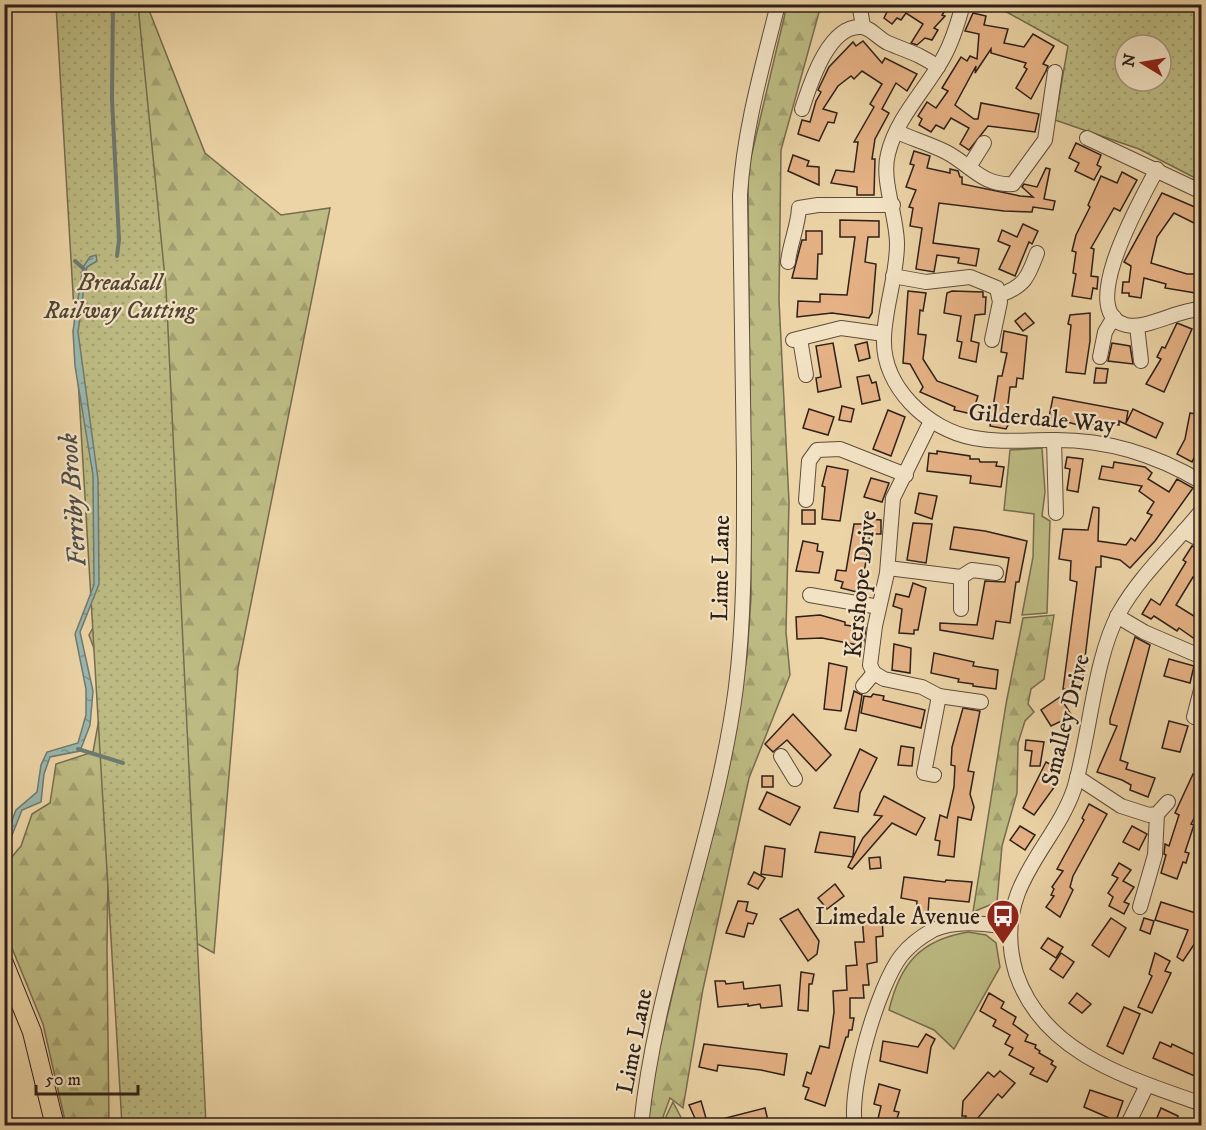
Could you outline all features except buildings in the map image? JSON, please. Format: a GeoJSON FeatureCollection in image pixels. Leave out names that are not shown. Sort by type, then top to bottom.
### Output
{"type":"FeatureCollection","features":[{"type":"Feature","properties":{"kind":"main road"},"geometry":{"type":"LineString","coordinates":[[4,963],[32,1032],[55,1125]]}},
{"type":"Feature","properties":{"kind":"street","name":"Lime Lane"},"geometry":{"type":"LineString","coordinates":[[641,1125],[659,1019],[723,758],[736,689],[742,625],[744,557],[741,175],[753,103],[778,4]]}},
{"type":"Feature","properties":{"kind":"street","name":"Gilderdale Way"},"geometry":{"type":"LineString","coordinates":[[963,4],[952,38],[938,68],[897,132],[887,155],[886,168],[897,244],[884,334],[885,352],[893,378],[908,400],[931,421],[946,430],[971,438],[1008,442],[1053,440],[1092,442],[1134,450],[1202,482]]}},
{"type":"Feature","properties":{"kind":"street"},"geometry":{"type":"LineString","coordinates":[[860,9],[863,26]]}},
{"type":"Feature","properties":{"kind":"street"},"geometry":{"type":"LineString","coordinates":[[802,109],[813,78],[838,35],[853,27],[863,26],[885,41],[914,51],[938,68]]}},
{"type":"Feature","properties":{"kind":"street"},"geometry":{"type":"LineString","coordinates":[[897,132],[943,151],[984,179],[998,185],[1013,184],[1045,140],[1055,72]]}},
{"type":"Feature","properties":{"kind":"street"},"geometry":{"type":"LineString","coordinates":[[1087,138],[1202,192]]}},
{"type":"Feature","properties":{"kind":"street"},"geometry":{"type":"LineString","coordinates":[[969,167],[984,143]]}},
{"type":"Feature","properties":{"kind":"street"},"geometry":{"type":"LineString","coordinates":[[1157,169],[1115,253],[1108,304],[1114,317],[1125,325],[1137,326],[1180,311],[1202,309]]}},
{"type":"Feature","properties":{"kind":"street"},"geometry":{"type":"LineString","coordinates":[[788,262],[790,246],[798,225],[799,208],[818,205],[893,205]]}},
{"type":"Feature","properties":{"kind":"street"},"geometry":{"type":"LineString","coordinates":[[1000,295],[1017,288],[1029,275],[1037,253]]}},
{"type":"Feature","properties":{"kind":"street"},"geometry":{"type":"LineString","coordinates":[[893,276],[926,282],[970,277],[997,288],[1000,295],[992,340]]}},
{"type":"Feature","properties":{"kind":"street"},"geometry":{"type":"LineString","coordinates":[[1100,357],[1105,332],[1114,317]]}},
{"type":"Feature","properties":{"kind":"street"},"geometry":{"type":"LineString","coordinates":[[1137,326],[1141,361]]}},
{"type":"Feature","properties":{"kind":"street"},"geometry":{"type":"LineString","coordinates":[[806,375],[797,339],[841,328],[884,334]]}},
{"type":"Feature","properties":{"kind":"street","name":"Kershope Drive"},"geometry":{"type":"LineString","coordinates":[[931,421],[893,498],[890,514],[888,568],[879,607],[870,666],[874,673],[884,679],[922,687],[939,696],[981,702]]}},
{"type":"Feature","properties":{"kind":"street"},"geometry":{"type":"LineString","coordinates":[[1053,440],[1056,513]]}},
{"type":"Feature","properties":{"kind":"street"},"geometry":{"type":"LineString","coordinates":[[806,500],[809,461],[817,450],[840,449],[906,475]]}},
{"type":"Feature","properties":{"kind":"street","name":"Smalley Drive"},"geometry":{"type":"LineString","coordinates":[[1202,510],[1133,591],[1117,616],[1104,657],[1077,777],[1064,811],[1018,892],[1010,927],[1012,961],[1019,982],[1025,997],[1048,1027],[1092,1061],[1202,1104]]}},
{"type":"Feature","properties":{"kind":"street"},"geometry":{"type":"LineString","coordinates":[[1184,531],[1202,541]]}},
{"type":"Feature","properties":{"kind":"street"},"geometry":{"type":"LineString","coordinates":[[888,568],[961,577],[972,570],[996,573]]}},
{"type":"Feature","properties":{"kind":"street"},"geometry":{"type":"LineString","coordinates":[[961,577],[961,609]]}},
{"type":"Feature","properties":{"kind":"street"},"geometry":{"type":"LineString","coordinates":[[810,595],[879,607]]}},
{"type":"Feature","properties":{"kind":"street"},"geometry":{"type":"LineString","coordinates":[[1117,616],[1143,632],[1202,657]]}},
{"type":"Feature","properties":{"kind":"street"},"geometry":{"type":"LineString","coordinates":[[863,686],[874,673]]}},
{"type":"Feature","properties":{"kind":"street"},"geometry":{"type":"LineString","coordinates":[[1194,717],[1202,686]]}},
{"type":"Feature","properties":{"kind":"street"},"geometry":{"type":"LineString","coordinates":[[934,775],[924,773],[939,696]]}},
{"type":"Feature","properties":{"kind":"street"},"geometry":{"type":"LineString","coordinates":[[781,756],[795,779]]}},
{"type":"Feature","properties":{"kind":"street"},"geometry":{"type":"LineString","coordinates":[[1077,777],[1121,806],[1149,815],[1156,814],[1167,802]]}},
{"type":"Feature","properties":{"kind":"street"},"geometry":{"type":"LineString","coordinates":[[1140,907],[1155,855],[1156,814]]}},
{"type":"Feature","properties":{"kind":"street"},"geometry":{"type":"LineString","coordinates":[[855,1125],[853,1109],[857,1071],[889,979],[902,954],[921,938],[944,926],[980,924],[1010,927]]}},
{"type":"Feature","properties":{"kind":"street"},"geometry":{"type":"LineString","coordinates":[[1127,1125],[1147,1084]]}},
{"type":"Feature","properties":{"kind":"green space","name":"Breadsall Railway Cutting"},"geometry":{"type":"Polygon","coordinates":[[[56,5],[138,5],[166,288],[206,1125],[122,1125],[56,5]]]}},
{"type":"Feature","properties":{"kind":"green space"},"geometry":{"type":"Polygon","coordinates":[[[88,5],[147,5],[205,153],[281,215],[330,208],[238,668],[214,953],[194,942],[109,797],[107,950],[109,1125],[66,1125],[43,1024],[5,931],[5,865],[21,846],[32,814],[50,803],[56,764],[93,752],[99,719],[101,667],[89,635],[109,598],[88,5]]]}},
{"type":"Feature","properties":{"kind":"green space"},"geometry":{"type":"Polygon","coordinates":[[[787,5],[821,5],[781,150],[779,300],[789,502],[786,632],[790,675],[749,778],[703,989],[683,1108],[670,1098],[660,1125],[647,1126],[652,1080],[730,752],[747,657],[751,597],[748,170],[787,5]]]}},
{"type":"Feature","properties":{"kind":"green space"},"geometry":{"type":"Polygon","coordinates":[[[994,5],[1201,5],[1201,181],[1139,149],[1055,120],[1068,46],[994,5]]]}},
{"type":"Feature","properties":{"kind":"green space"},"geometry":{"type":"Polygon","coordinates":[[[1042,448],[1045,492],[1042,516],[1050,521],[1047,613],[1022,615],[1033,557],[1034,514],[1004,510],[1010,450],[1042,448]]]}},
{"type":"Feature","properties":{"kind":"green space"},"geometry":{"type":"Polygon","coordinates":[[[1054,615],[1044,679],[1031,689],[1028,704],[1034,712],[1025,721],[1018,743],[1017,793],[1002,846],[997,902],[973,912],[1006,704],[1023,618],[1054,615]]]}},
{"type":"Feature","properties":{"kind":"green space"},"geometry":{"type":"Polygon","coordinates":[[[968,932],[986,935],[996,943],[1000,967],[954,1049],[934,1030],[889,1010],[899,980],[915,957],[937,941],[968,932]]]}},
{"type":"Feature","properties":{"kind":"green space"},"geometry":{"type":"Polygon","coordinates":[[[673,1102],[685,1125],[662,1125],[673,1102]]]}},
{"type":"Feature","properties":{"kind":"water"},"geometry":{"type":"Polygon","coordinates":[[[96,255],[97,261],[87,267],[78,332],[98,479],[99,584],[80,632],[93,691],[90,725],[80,751],[50,757],[44,774],[41,802],[22,810],[5,853],[5,838],[16,810],[37,792],[41,765],[47,752],[78,743],[86,715],[86,689],[75,634],[94,585],[93,475],[75,366],[73,331],[83,267],[90,257],[96,255]]]}},
{"type":"Feature","properties":{"kind":"waterway","name":"Ferriby Brook"},"geometry":{"type":"LineString","coordinates":[[113,4],[112,99],[119,240],[117,256]]}},
{"type":"Feature","properties":{"kind":"waterway"},"geometry":{"type":"LineString","coordinates":[[75,261],[84,269]]}},
{"type":"Feature","properties":{"kind":"waterway"},"geometry":{"type":"LineString","coordinates":[[78,749],[123,763]]}},
{"type":"Feature","properties":{"kind":"place","name":"Limedale Avenue"},"geometry":{"type":"Point","coordinates":[1003,945]}}]}
